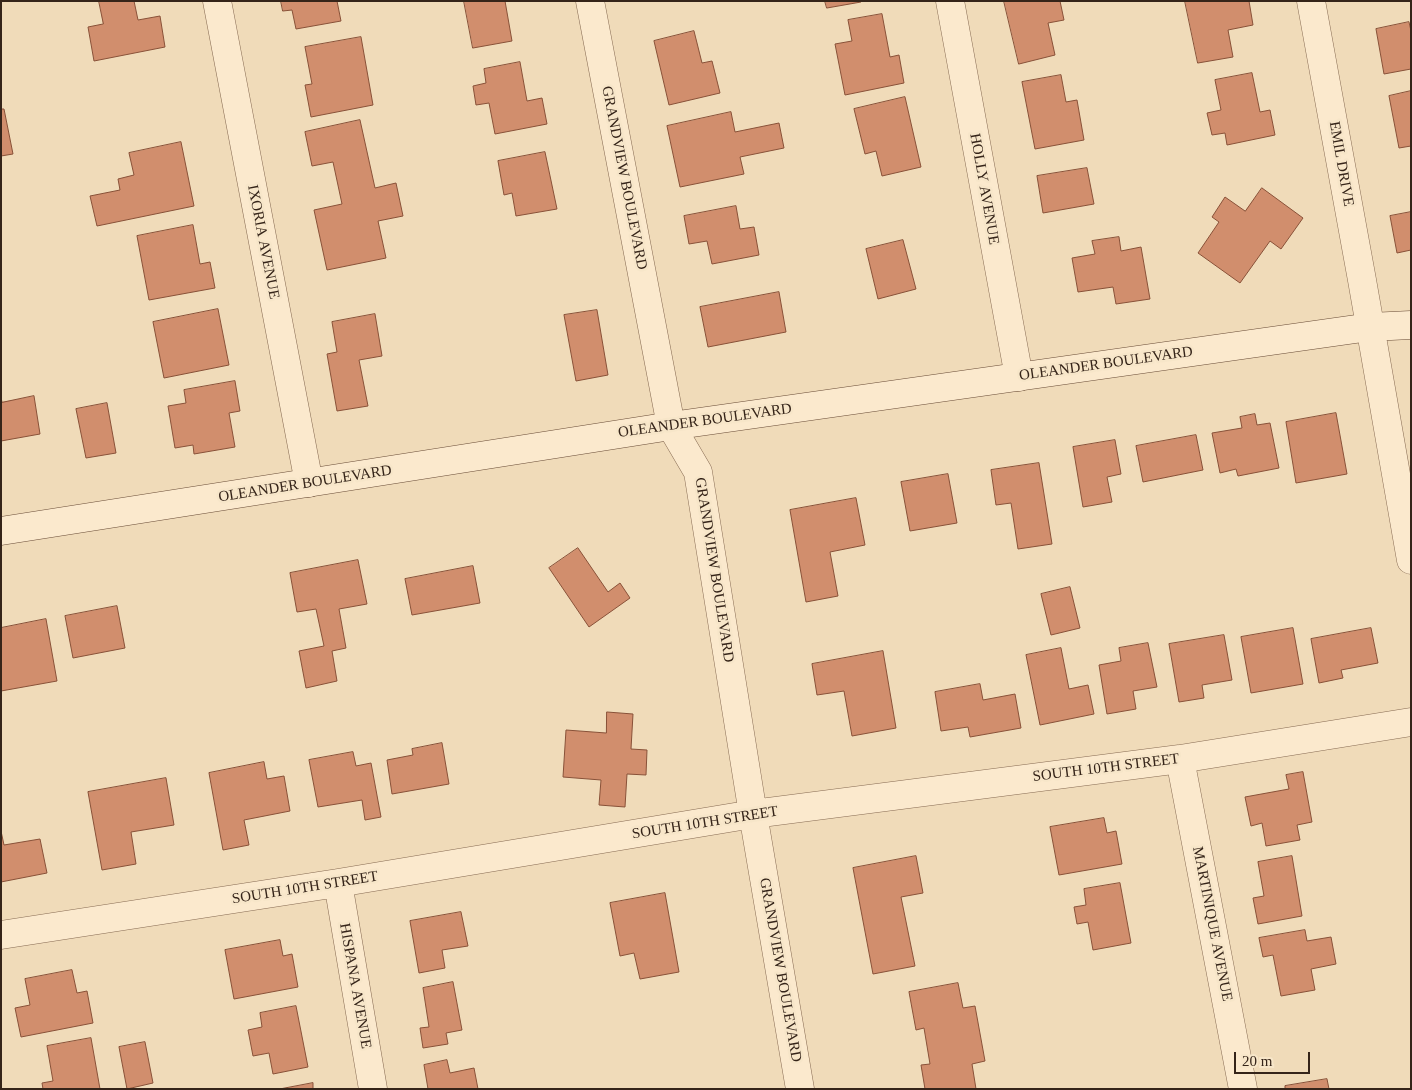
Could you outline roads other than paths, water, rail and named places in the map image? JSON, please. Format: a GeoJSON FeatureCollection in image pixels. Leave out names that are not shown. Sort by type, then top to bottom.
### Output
{"type":"FeatureCollection","features":[{"type":"Feature","properties":{"kind":"street","name":"IXORIA AVENUE"},"geometry":{"type":"LineString","coordinates":[[217,1],[309,483]]}},
{"type":"Feature","properties":{"kind":"street","name":"GRANDVIEW BOULEVARD"},"geometry":{"type":"LineString","coordinates":[[590,1],[672,426],[698,472],[753,814],[800,1089]]}},
{"type":"Feature","properties":{"kind":"street","name":"HOLLY AVENUE"},"geometry":{"type":"LineString","coordinates":[[950,1],[1019,377]]}},
{"type":"Feature","properties":{"kind":"street","name":"EMIL DRIVE"},"geometry":{"type":"LineString","coordinates":[[1311,1],[1411,560]]}},
{"type":"Feature","properties":{"kind":"street","name":"OLEANDER BOULEVARD"},"geometry":{"type":"LineString","coordinates":[[1,531],[672,426],[1370,327],[1411,325]]}},
{"type":"Feature","properties":{"kind":"street","name":"SOUTH 10TH STREET"},"geometry":{"type":"LineString","coordinates":[[1,935],[338,883],[753,814],[1180,759],[1411,722]]}},
{"type":"Feature","properties":{"kind":"street","name":"MARTINIQUE AVENUE"},"geometry":{"type":"LineString","coordinates":[[1180,759],[1243,1089]]}},
{"type":"Feature","properties":{"kind":"street","name":"HISPANA AVENUE"},"geometry":{"type":"LineString","coordinates":[[338,883],[373,1089]]}}]}
